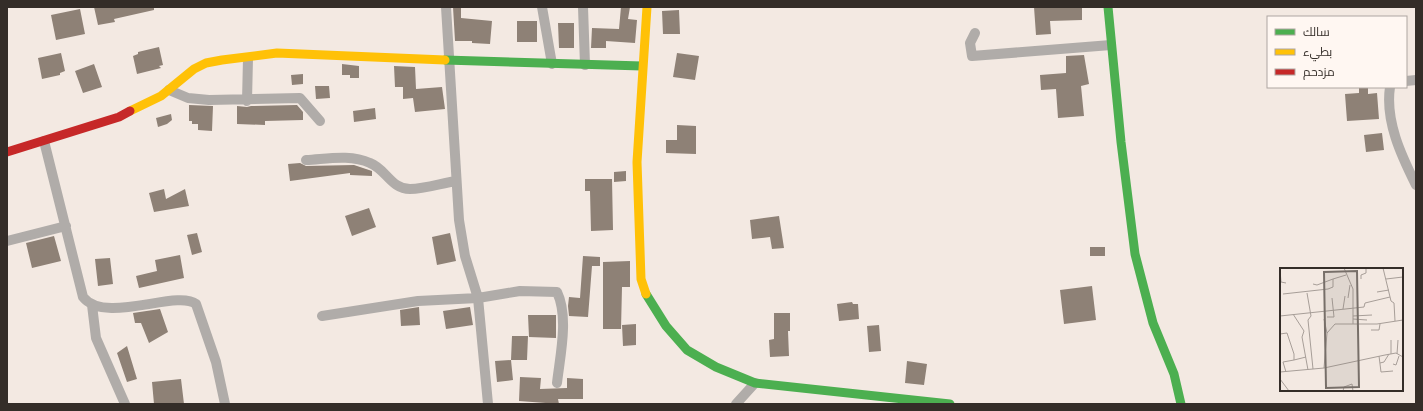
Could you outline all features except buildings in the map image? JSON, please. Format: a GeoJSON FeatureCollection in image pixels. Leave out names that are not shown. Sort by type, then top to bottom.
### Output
{"type":"FeatureCollection","features":[{"type":"Feature","properties":{"kind":"street"},"geometry":{"type":"LineString","coordinates":[[446,7],[448,60],[459,220],[465,256],[478,298],[488,404]]}},
{"type":"Feature","properties":{"kind":"street"},"geometry":{"type":"LineString","coordinates":[[542,7],[552,64]]}},
{"type":"Feature","properties":{"kind":"street"},"geometry":{"type":"LineString","coordinates":[[583,7],[585,65]]}},
{"type":"Feature","properties":{"kind":"street"},"geometry":{"type":"LineString","coordinates":[[647,7],[642,66],[637,171],[638,230],[643,290],[667,328],[693,354],[725,371],[755,382],[950,404]]}},
{"type":"Feature","properties":{"kind":"street"},"geometry":{"type":"LineString","coordinates":[[1108,7],[1135,254],[1153,323],[1174,374],[1181,404]]}},
{"type":"Feature","properties":{"kind":"street"},"geometry":{"type":"LineString","coordinates":[[975,33],[970,43],[972,56],[1111,45]]}},
{"type":"Feature","properties":{"kind":"street"},"geometry":{"type":"LineString","coordinates":[[7,152],[119,117],[161,96],[184,76],[206,63],[277,54],[322,54],[552,64],[642,66]]}},
{"type":"Feature","properties":{"kind":"street"},"geometry":{"type":"LineString","coordinates":[[247,101],[248,58]]}},
{"type":"Feature","properties":{"kind":"street"},"geometry":{"type":"LineString","coordinates":[[1390,88],[1392,127],[1400,154],[1416,185]]}},
{"type":"Feature","properties":{"kind":"street"},"geometry":{"type":"LineString","coordinates":[[168,90],[188,98],[247,101],[300,98],[320,121]]}},
{"type":"Feature","properties":{"kind":"street"},"geometry":{"type":"LineString","coordinates":[[44,141],[81,292],[86,301],[92,304],[117,308],[170,301],[192,301],[196,304],[216,362],[225,404]]}},
{"type":"Feature","properties":{"kind":"street"},"geometry":{"type":"LineString","coordinates":[[306,160],[354,157],[371,163],[385,172],[391,182],[400,187],[410,189],[456,181]]}},
{"type":"Feature","properties":{"kind":"street"},"geometry":{"type":"LineString","coordinates":[[7,241],[66,226]]}},
{"type":"Feature","properties":{"kind":"street"},"geometry":{"type":"LineString","coordinates":[[322,316],[418,301],[478,298],[520,291],[557,292],[563,306],[562,338],[557,383]]}},
{"type":"Feature","properties":{"kind":"street"},"geometry":{"type":"LineString","coordinates":[[92,304],[96,338],[125,404]]}},
{"type":"Feature","properties":{"kind":"street"},"geometry":{"type":"LineString","coordinates":[[736,404],[755,382]]}},
{"type":"Feature","properties":{"kind":"traffic: fast"},"geometry":{"type":"LineString","coordinates":[[1108,7],[1121,142],[1135,254],[1153,323],[1174,374],[1181,404]]}},
{"type":"Feature","properties":{"kind":"traffic: fast"},"geometry":{"type":"LineString","coordinates":[[445,60],[642,66]]}},
{"type":"Feature","properties":{"kind":"traffic: fast"},"geometry":{"type":"LineString","coordinates":[[646,294],[666,326],[687,350],[716,367],[755,383],[950,404]]}},
{"type":"Feature","properties":{"kind":"traffic: slow"},"geometry":{"type":"LineString","coordinates":[[646,294],[641,279],[637,162],[647,7]]}},
{"type":"Feature","properties":{"kind":"traffic: slow"},"geometry":{"type":"LineString","coordinates":[[130,111],[161,96],[194,69],[206,63],[222,60],[277,53],[445,60]]}},
{"type":"Feature","properties":{"kind":"traffic: jam"},"geometry":{"type":"LineString","coordinates":[[7,152],[119,117],[130,111]]}}]}
